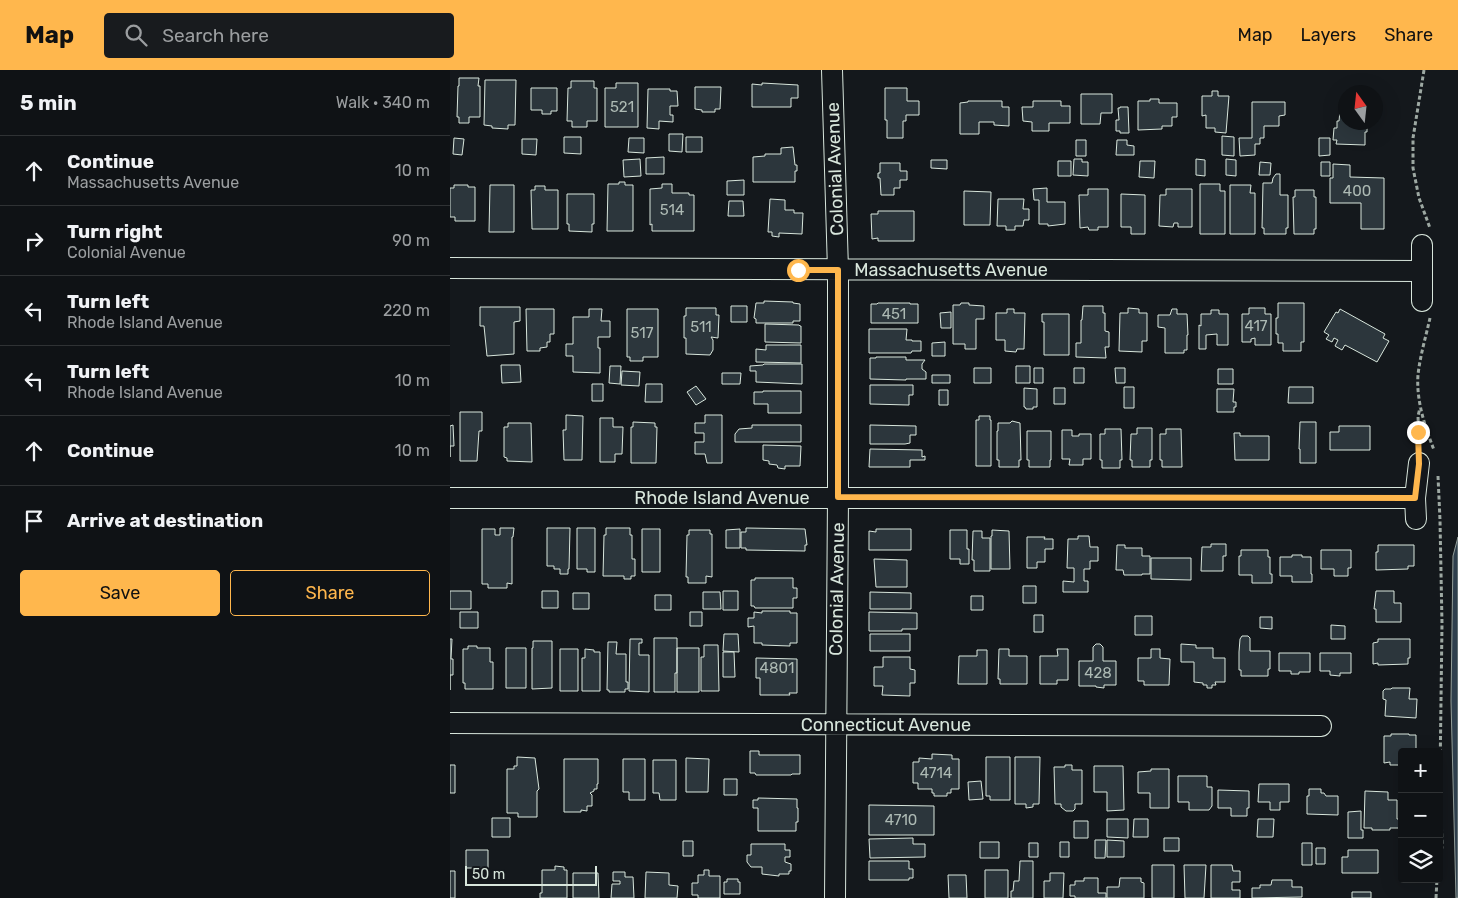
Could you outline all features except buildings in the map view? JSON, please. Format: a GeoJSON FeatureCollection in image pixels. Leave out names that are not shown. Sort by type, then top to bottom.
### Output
{"type":"FeatureCollection","features":[{"type":"Feature","properties":{"kind":"street","name":"Colonial Avenue"},"geometry":{"type":"LineString","coordinates":[[832,70],[838,270],[835,898]]}},
{"type":"Feature","properties":{"kind":"street"},"geometry":{"type":"LineString","coordinates":[[1422,245],[1422,301]]}},
{"type":"Feature","properties":{"kind":"street","name":"Massachusetts Avenue"},"geometry":{"type":"LineString","coordinates":[[450,268],[1422,271]]}},
{"type":"Feature","properties":{"kind":"street"},"geometry":{"type":"LineString","coordinates":[[1416,519],[1415,498],[1419,464]]}},
{"type":"Feature","properties":{"kind":"street","name":"Rhode Island Avenue"},"geometry":{"type":"LineString","coordinates":[[450,498],[1415,498]]}},
{"type":"Feature","properties":{"kind":"street","name":"Connecticut Avenue"},"geometry":{"type":"LineString","coordinates":[[450,724],[1321,726]]}},
{"type":"Feature","properties":{"kind":"path"},"geometry":{"type":"LineString","coordinates":[[1419,464],[1418,416],[1420,408]]}},
{"type":"Feature","properties":{"kind":"path"},"geometry":{"type":"LineString","coordinates":[[1436,898],[1437,883]]}},
{"type":"Feature","properties":{"kind":"water"},"geometry":{"type":"Polygon","coordinates":[[[1458,537],[1458,898],[1456,898],[1451,701],[1453,556],[1458,537]]]}},
{"type":"Feature","properties":{"kind":"route"},"geometry":{"type":"LineString","coordinates":[[798,270],[838,270],[838,497],[1415,498],[1419,464],[1418,432]]}}]}
